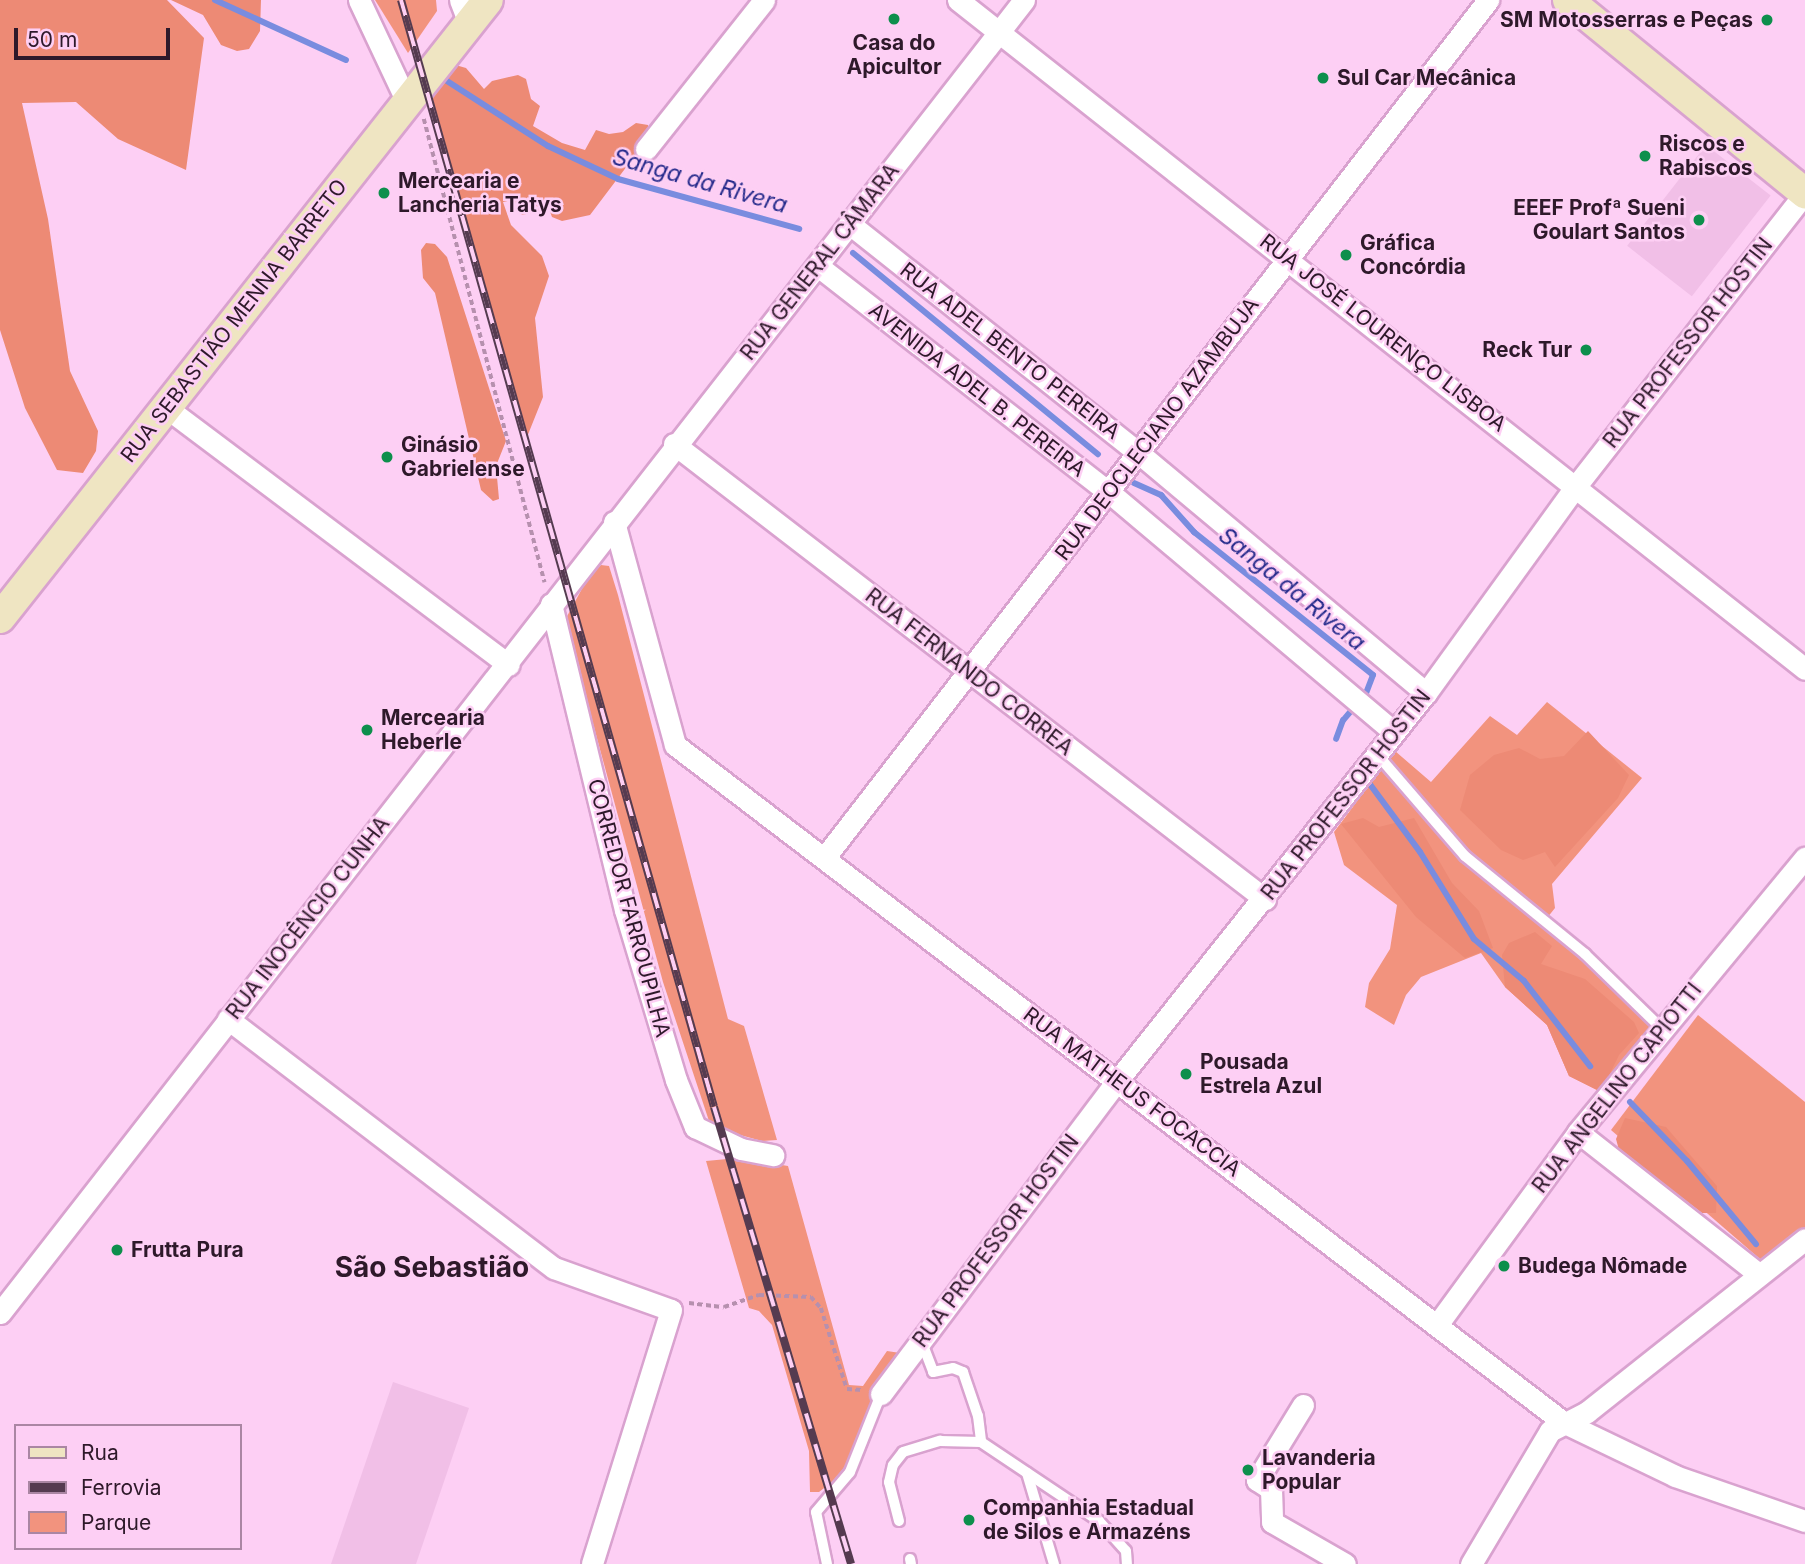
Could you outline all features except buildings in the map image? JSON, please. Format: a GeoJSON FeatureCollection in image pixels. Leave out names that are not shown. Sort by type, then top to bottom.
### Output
{"type":"FeatureCollection","features":[{"type":"Feature","properties":{"kind":"main road","name":"RUA SEBASTIÃO MENNA BARRETO"},"geometry":{"type":"LineString","coordinates":[[5,603],[168,408],[411,93],[464,12],[488,0]]}},
{"type":"Feature","properties":{"kind":"main road"},"geometry":{"type":"LineString","coordinates":[[1568,0],[1805,192]]}},
{"type":"Feature","properties":{"kind":"street"},"geometry":{"type":"LineString","coordinates":[[359,0],[411,93]]}},
{"type":"Feature","properties":{"kind":"street"},"geometry":{"type":"LineString","coordinates":[[646,149],[764,0]]}},
{"type":"Feature","properties":{"kind":"street","name":"RUA JOSÉ LOURENÇO LISBOA"},"geometry":{"type":"LineString","coordinates":[[958,0],[1288,257],[1805,669]]}},
{"type":"Feature","properties":{"kind":"street","name":"RUA GENERAL CÂMARA"},"geometry":{"type":"LineString","coordinates":[[614,523],[674,444],[851,225],[1024,0]]}},
{"type":"Feature","properties":{"kind":"street","name":"RUA DEOCLECIANO AZAMBUJA"},"geometry":{"type":"LineString","coordinates":[[825,857],[1110,493],[1288,257],[1488,0]]}},
{"type":"Feature","properties":{"kind":"street","name":"RUA PROFESSOR HOSTIN"},"geometry":{"type":"LineString","coordinates":[[881,1394],[1117,1081],[1265,899],[1393,731],[1426,693],[1576,486],[1805,192]]}},
{"type":"Feature","properties":{"kind":"street","name":"RUA ADEL BENTO PEREIRA"},"geometry":{"type":"LineString","coordinates":[[851,225],[1140,454],[1426,693]]}},
{"type":"Feature","properties":{"kind":"street","name":"AVENIDA ADEL B. PEREIRA"},"geometry":{"type":"LineString","coordinates":[[818,266],[1110,493],[1393,731]]}},
{"type":"Feature","properties":{"kind":"street"},"geometry":{"type":"LineString","coordinates":[[168,408],[509,665]]}},
{"type":"Feature","properties":{"kind":"street","name":"RUA FERNANDO CORREA"},"geometry":{"type":"LineString","coordinates":[[674,444],[1265,899]]}},
{"type":"Feature","properties":{"kind":"street","name":"RUA INOCÊNCIO CUNHA"},"geometry":{"type":"LineString","coordinates":[[0,1313],[228,1019],[509,665],[551,604],[614,523]]}},
{"type":"Feature","properties":{"kind":"street","name":"RUA MATHEUS FOCACCIA"},"geometry":{"type":"LineString","coordinates":[[614,523],[675,745],[1563,1422],[1675,1476],[1805,1521]]}},
{"type":"Feature","properties":{"kind":"street","name":"CORREDOR FARROUPILHA"},"geometry":{"type":"LineString","coordinates":[[551,604],[625,910],[685,1104],[695,1128],[741,1149],[773,1155]]}},
{"type":"Feature","properties":{"kind":"street","name":"RUA ANGELINO CAPIOTTI"},"geometry":{"type":"LineString","coordinates":[[1437,1325],[1578,1132],[1661,1028],[1805,858]]}},
{"type":"Feature","properties":{"kind":"street"},"geometry":{"type":"LineString","coordinates":[[228,1019],[554,1268],[671,1310],[592,1564]]}},
{"type":"Feature","properties":{"kind":"street"},"geometry":{"type":"LineString","coordinates":[[1578,1132],[1760,1275]]}},
{"type":"Feature","properties":{"kind":"street"},"geometry":{"type":"LineString","coordinates":[[1471,1564],[1550,1431],[1587,1412],[1805,1239]]}},
{"type":"Feature","properties":{"kind":"street"},"geometry":{"type":"LineString","coordinates":[[1303,1405],[1257,1480],[1271,1489],[1272,1522],[1345,1564]]}},
{"type":"Feature","properties":{"kind":"lane"},"geometry":{"type":"LineString","coordinates":[[1376,753],[1465,856],[1593,961],[1661,1028]]}},
{"type":"Feature","properties":{"kind":"lane"},"geometry":{"type":"LineString","coordinates":[[922,1340],[933,1372],[959,1369],[966,1378],[981,1442]]}},
{"type":"Feature","properties":{"kind":"lane"},"geometry":{"type":"LineString","coordinates":[[827,1564],[816,1512],[850,1472],[881,1394]]}},
{"type":"Feature","properties":{"kind":"lane"},"geometry":{"type":"LineString","coordinates":[[900,1521],[890,1482],[893,1465],[903,1452],[940,1441],[981,1442],[1099,1521],[1126,1551],[1127,1564]]}},
{"type":"Feature","properties":{"kind":"lane"},"geometry":{"type":"LineString","coordinates":[[1027,1473],[1054,1564]]}},
{"type":"Feature","properties":{"kind":"path"},"geometry":{"type":"LineString","coordinates":[[411,93],[551,604]]}},
{"type":"Feature","properties":{"kind":"path"},"geometry":{"type":"LineString","coordinates":[[671,1310],[696,1302],[724,1307],[759,1295],[811,1297],[821,1308],[847,1389],[881,1394]]}},
{"type":"Feature","properties":{"kind":"shaded area"},"geometry":{"type":"Polygon","coordinates":[[[0,0],[167,0],[204,38],[186,170],[118,139],[76,102],[22,103],[48,219],[70,371],[98,431],[96,451],[83,473],[57,470],[25,408],[0,330],[0,0]]]}},
{"type":"Feature","properties":{"kind":"shaded area"},"geometry":{"type":"Polygon","coordinates":[[[171,0],[261,0],[260,31],[249,49],[237,51],[221,45],[203,15],[171,0]]]}},
{"type":"Feature","properties":{"kind":"shaded area"},"geometry":{"type":"Polygon","coordinates":[[[452,64],[466,68],[484,89],[492,81],[518,75],[526,79],[531,99],[540,106],[533,126],[562,143],[585,150],[596,130],[609,134],[623,132],[636,123],[648,125],[649,137],[590,215],[562,221],[552,217],[549,209],[522,215],[512,200],[503,202],[511,225],[542,256],[549,276],[535,318],[543,397],[527,437],[431,98],[437,82],[452,64]]]}},
{"type":"Feature","properties":{"kind":"shaded area","name":"EEEF Profª Sueni Goulart Santos"},"geometry":{"type":"Polygon","coordinates":[[[1706,145],[1771,195],[1692,296],[1627,246],[1706,145]]]}},
{"type":"Feature","properties":{"kind":"shaded area"},"geometry":{"type":"Polygon","coordinates":[[[426,243],[435,244],[447,257],[506,441],[496,466],[499,499],[493,501],[481,490],[435,293],[423,278],[421,250],[426,243]]]}},
{"type":"Feature","properties":{"kind":"shaded area"},"geometry":{"type":"Polygon","coordinates":[[[1588,731],[1629,775],[1618,798],[1555,867],[1545,852],[1523,860],[1501,850],[1460,810],[1470,775],[1494,755],[1519,748],[1540,759],[1564,756],[1588,731]]]}},
{"type":"Feature","properties":{"kind":"shaded area"},"geometry":{"type":"Polygon","coordinates":[[[1363,818],[1379,827],[1414,818],[1452,883],[1479,911],[1493,948],[1465,958],[1416,917],[1341,824],[1363,818]]]}},
{"type":"Feature","properties":{"kind":"shaded area"},"geometry":{"type":"Polygon","coordinates":[[[1535,932],[1552,946],[1541,964],[1585,979],[1634,1022],[1639,1033],[1619,1055],[1601,1092],[1569,1076],[1547,1025],[1505,987],[1502,955],[1509,943],[1535,932]]]}},
{"type":"Feature","properties":{"kind":"shaded area"},"geometry":{"type":"Polygon","coordinates":[[[1625,1118],[1666,1127],[1717,1186],[1716,1213],[1702,1213],[1619,1150],[1616,1139],[1625,1118]]]}},
{"type":"Feature","properties":{"kind":"shaded area"},"geometry":{"type":"Polygon","coordinates":[[[393,1382],[469,1408],[416,1564],[331,1564],[393,1382]]]}},
{"type":"Feature","properties":{"kind":"green space"},"geometry":{"type":"Polygon","coordinates":[[[375,0],[436,0],[437,11],[408,53],[375,0]]]}},
{"type":"Feature","properties":{"kind":"green space"},"geometry":{"type":"Polygon","coordinates":[[[601,565],[609,566],[618,595],[728,1019],[744,1026],[777,1140],[762,1141],[711,1127],[663,982],[565,620],[590,574],[601,565]]]}},
{"type":"Feature","properties":{"kind":"green space"},"geometry":{"type":"Polygon","coordinates":[[[1547,702],[1642,778],[1552,884],[1555,908],[1543,923],[1657,1033],[1601,1092],[1569,1076],[1547,1025],[1505,987],[1481,953],[1421,977],[1406,995],[1394,1025],[1365,1007],[1369,983],[1390,949],[1397,905],[1344,865],[1334,832],[1395,751],[1431,782],[1490,716],[1517,735],[1547,702]]]}},
{"type":"Feature","properties":{"kind":"green space"},"geometry":{"type":"Polygon","coordinates":[[[1698,1015],[1805,1102],[1805,1233],[1768,1266],[1611,1130],[1698,1015]]]}},
{"type":"Feature","properties":{"kind":"green space"},"geometry":{"type":"Polygon","coordinates":[[[738,1158],[788,1166],[849,1385],[863,1386],[887,1351],[907,1354],[875,1395],[846,1471],[819,1492],[810,1492],[809,1451],[772,1325],[759,1311],[749,1308],[706,1161],[738,1158]]]}},
{"type":"Feature","properties":{"kind":"waterway","name":"Sanga da Rivera"},"geometry":{"type":"LineString","coordinates":[[215,0],[346,60]]}},
{"type":"Feature","properties":{"kind":"waterway","name":"Sanga da Rivera"},"geometry":{"type":"LineString","coordinates":[[447,81],[548,146],[618,179],[799,229]]}},
{"type":"Feature","properties":{"kind":"waterway","name":"Sanga da Rivera"},"geometry":{"type":"LineString","coordinates":[[853,253],[1098,454]]}},
{"type":"Feature","properties":{"kind":"waterway","name":"Sanga da Rivera"},"geometry":{"type":"LineString","coordinates":[[1134,483],[1161,495],[1194,532],[1373,675],[1366,693],[1343,720],[1336,739]]}},
{"type":"Feature","properties":{"kind":"waterway","name":"Sanga da Rivera"},"geometry":{"type":"LineString","coordinates":[[1369,783],[1420,852],[1474,939],[1524,981],[1590,1066]]}},
{"type":"Feature","properties":{"kind":"waterway","name":"Sanga da Rivera"},"geometry":{"type":"LineString","coordinates":[[1630,1102],[1687,1161],[1756,1244]]}},
{"type":"Feature","properties":{"kind":"railway"},"geometry":{"type":"LineString","coordinates":[[401,0],[714,1107],[851,1564]]}},
{"type":"Feature","properties":{"kind":"place","name":"Casa do Apicultor"},"geometry":{"type":"Point","coordinates":[894,19]}},
{"type":"Feature","properties":{"kind":"place","name":"SM Motosserras e Peças"},"geometry":{"type":"Point","coordinates":[1767,20]}},
{"type":"Feature","properties":{"kind":"place","name":"Sul Car Mecânica"},"geometry":{"type":"Point","coordinates":[1323,78]}},
{"type":"Feature","properties":{"kind":"place","name":"Riscos e Rabiscos"},"geometry":{"type":"Point","coordinates":[1645,156]}},
{"type":"Feature","properties":{"kind":"place","name":"Mercearia e Lancheria Tatys"},"geometry":{"type":"Point","coordinates":[384,193]}},
{"type":"Feature","properties":{"kind":"place","name":"EEEF Profª Sueni Goulart Santos"},"geometry":{"type":"Point","coordinates":[1699,220]}},
{"type":"Feature","properties":{"kind":"place","name":"Gráfica Concórdia"},"geometry":{"type":"Point","coordinates":[1346,255]}},
{"type":"Feature","properties":{"kind":"place","name":"Reck Tur"},"geometry":{"type":"Point","coordinates":[1586,350]}},
{"type":"Feature","properties":{"kind":"place","name":"Ginásio Gabrielense"},"geometry":{"type":"Point","coordinates":[387,457]}},
{"type":"Feature","properties":{"kind":"place","name":"Mercearia Heberle"},"geometry":{"type":"Point","coordinates":[367,730]}},
{"type":"Feature","properties":{"kind":"place","name":"Pousada Estrela Azul"},"geometry":{"type":"Point","coordinates":[1186,1074]}},
{"type":"Feature","properties":{"kind":"place","name":"Frutta Pura"},"geometry":{"type":"Point","coordinates":[117,1250]}},
{"type":"Feature","properties":{"kind":"place","name":"Budega Nômade"},"geometry":{"type":"Point","coordinates":[1504,1266]}},
{"type":"Feature","properties":{"kind":"place","name":"Lavanderia Popular"},"geometry":{"type":"Point","coordinates":[1248,1470]}},
{"type":"Feature","properties":{"kind":"place","name":"Companhia Estadual de Silos e Armazéns"},"geometry":{"type":"Point","coordinates":[969,1520]}},
{"type":"Feature","properties":{"kind":"district","name":"São Sebastião"},"geometry":{"type":"Point","coordinates":[432,1267]}}]}
